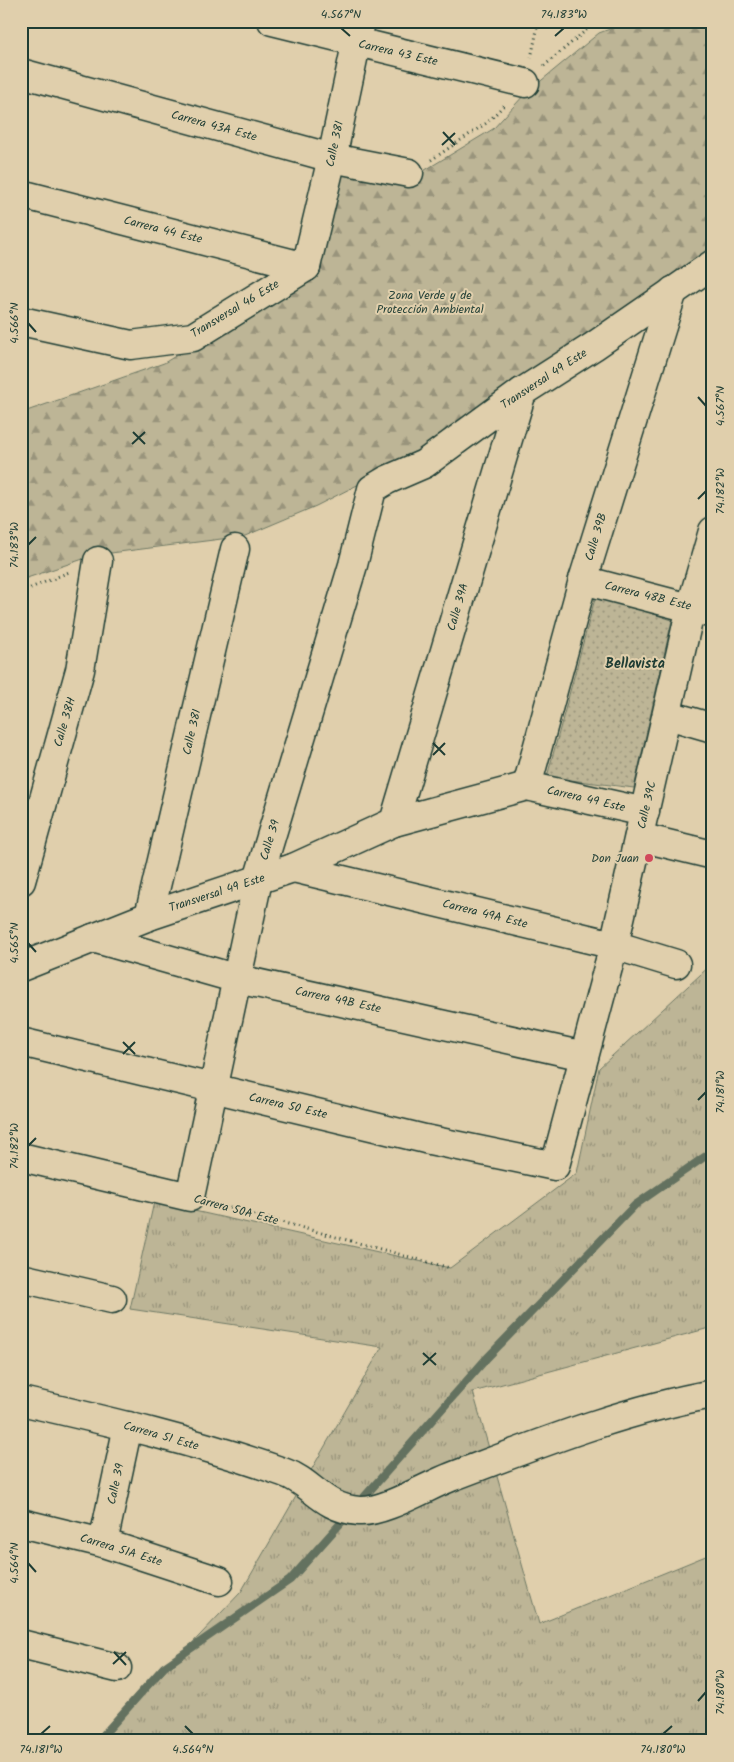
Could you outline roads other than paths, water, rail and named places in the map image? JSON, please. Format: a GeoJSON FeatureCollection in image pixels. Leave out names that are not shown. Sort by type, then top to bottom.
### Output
{"type":"FeatureCollection","features":[{"type":"Feature","properties":{"kind":"street","name":"Carrera 43 Este"},"geometry":{"type":"LineString","coordinates":[[272,21],[358,32],[525,83]]}},
{"type":"Feature","properties":{"kind":"street","name":"Calle 38I"},"geometry":{"type":"LineString","coordinates":[[306,266],[332,158],[358,32]]}},
{"type":"Feature","properties":{"kind":"street","name":"Carrera 43A Este"},"geometry":{"type":"LineString","coordinates":[[21,73],[332,158],[409,173]]}},
{"type":"Feature","properties":{"kind":"street","name":"Carrera 44 Este"},"geometry":{"type":"LineString","coordinates":[[21,194],[306,266]]}},
{"type":"Feature","properties":{"kind":"street","name":"Transversal 49 Este"},"geometry":{"type":"LineString","coordinates":[[372,489],[387,480],[424,464],[522,392],[594,346],[713,264]]}},
{"type":"Feature","properties":{"kind":"street","name":"Transversal 46 Este"},"geometry":{"type":"LineString","coordinates":[[21,321],[131,345],[193,337],[306,266]]}},
{"type":"Feature","properties":{"kind":"street","name":"Calle 39B"},"geometry":{"type":"LineString","coordinates":[[527,786],[583,580],[673,291]]}},
{"type":"Feature","properties":{"kind":"street","name":"Calle 39A"},"geometry":{"type":"LineString","coordinates":[[394,822],[522,392]]}},
{"type":"Feature","properties":{"kind":"street","name":"Calle 39"},"geometry":{"type":"LineString","coordinates":[[190,1197],[258,880],[353,565],[372,489]]}},
{"type":"Feature","properties":{"kind":"street","name":"Calle 39C"},"geometry":{"type":"LineString","coordinates":[[555,1166],[614,945],[668,715],[704,608],[713,531]]}},
{"type":"Feature","properties":{"kind":"street","name":"Calle 38I"},"geometry":{"type":"LineString","coordinates":[[149,916],[235,549]]}},
{"type":"Feature","properties":{"kind":"street","name":"Calle 38H"},"geometry":{"type":"LineString","coordinates":[[21,881],[80,670],[98,561]]}},
{"type":"Feature","properties":{"kind":"street","name":"Carrera 48B Este"},"geometry":{"type":"LineString","coordinates":[[583,580],[704,608]]}},
{"type":"Feature","properties":{"kind":"street"},"geometry":{"type":"LineString","coordinates":[[668,715],[713,728]]}},
{"type":"Feature","properties":{"kind":"street","name":"Transversal 49 Este"},"geometry":{"type":"LineString","coordinates":[[21,967],[149,916],[292,868],[394,822],[527,786]]}},
{"type":"Feature","properties":{"kind":"street","name":"Carrera 49 Este"},"geometry":{"type":"LineString","coordinates":[[527,786],[642,824],[713,855]]}},
{"type":"Feature","properties":{"kind":"street","name":"Carrera 49A Este"},"geometry":{"type":"LineString","coordinates":[[292,868],[614,945],[676,964]]}},
{"type":"Feature","properties":{"kind":"street","name":"Carrera 49B Este"},"geometry":{"type":"LineString","coordinates":[[93,938],[238,979],[584,1056]]}},
{"type":"Feature","properties":{"kind":"street","name":"Carrera 50 Este"},"geometry":{"type":"LineString","coordinates":[[21,1042],[213,1089],[555,1166]]}},
{"type":"Feature","properties":{"kind":"street","name":"Carrera 50A Este"},"geometry":{"type":"LineString","coordinates":[[21,1157],[190,1197]]}},
{"type":"Feature","properties":{"kind":"street"},"geometry":{"type":"LineString","coordinates":[[21,1278],[112,1299]]}},
{"type":"Feature","properties":{"kind":"street","name":"Carrera 51 Este"},"geometry":{"type":"LineString","coordinates":[[21,1401],[128,1426],[286,1472],[348,1509],[389,1504],[512,1454],[631,1413],[666,1402],[713,1394]]}},
{"type":"Feature","properties":{"kind":"street","name":"Calle 39"},"geometry":{"type":"LineString","coordinates":[[103,1543],[128,1426]]}},
{"type":"Feature","properties":{"kind":"street","name":"Carrera 51A Este"},"geometry":{"type":"LineString","coordinates":[[21,1523],[103,1543],[219,1580]]}},
{"type":"Feature","properties":{"kind":"street"},"geometry":{"type":"LineString","coordinates":[[21,1644],[117,1668]]}},
{"type":"Feature","properties":{"kind":"waterway"},"geometry":{"type":"LineString","coordinates":[[358,1504],[486,1359],[635,1205],[713,1151]]}},
{"type":"Feature","properties":{"kind":"waterway"},"geometry":{"type":"LineString","coordinates":[[98,1741],[164,1667],[290,1580],[347,1516]]}},
{"type":"Feature","properties":{"kind":"place","name":"Don Juan"},"geometry":{"type":"Point","coordinates":[649,858]}},
{"type":"Feature","properties":{"kind":"district","name":"Bellavista"},"geometry":{"type":"Point","coordinates":[635,664]}},
{"type":"Feature","properties":{"kind":"park label","name":"Zona Verde y de Protección Ambiental"},"geometry":{"type":"Point","coordinates":[430,302]}}]}
